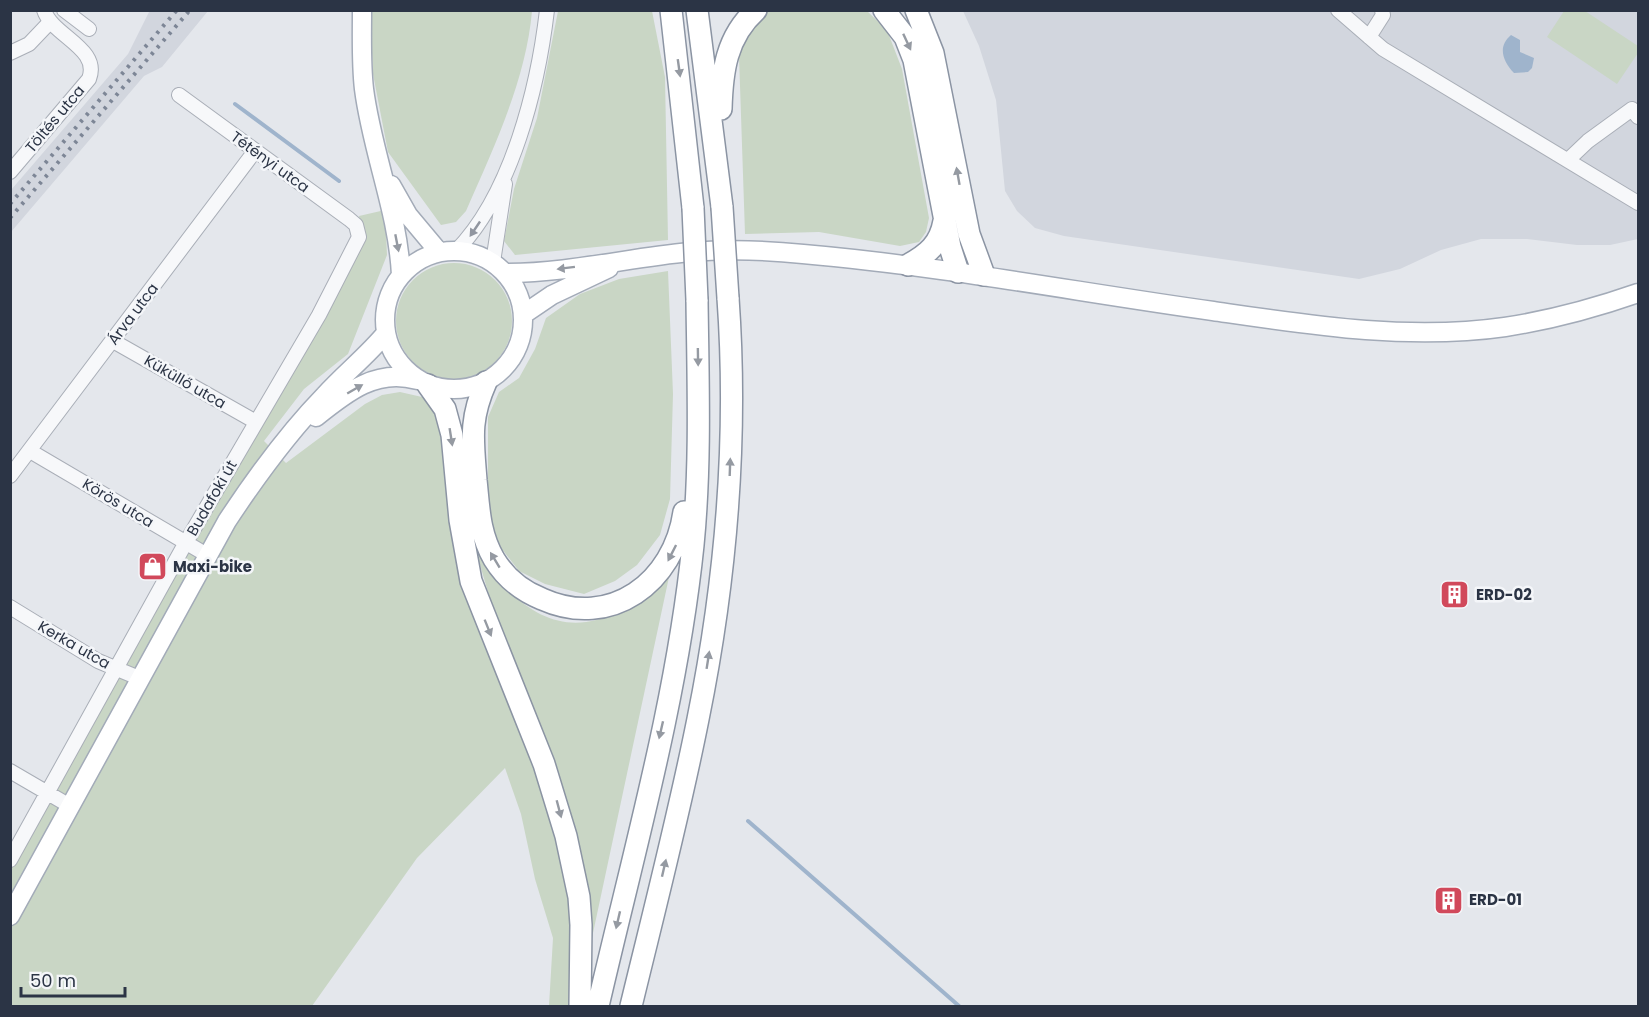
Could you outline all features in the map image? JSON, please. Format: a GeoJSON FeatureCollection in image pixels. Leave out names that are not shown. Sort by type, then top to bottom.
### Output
{"type":"FeatureCollection","features":[{"type":"Feature","properties":{"kind":"highway"},"geometry":{"type":"LineString","coordinates":[[598,1006],[669,695],[680,632],[697,494],[697,300],[693,208],[671,10]]}},
{"type":"Feature","properties":{"kind":"highway"},"geometry":{"type":"LineString","coordinates":[[631,1006],[699,718],[729,485],[732,410],[722,207],[697,10]]}},
{"type":"Feature","properties":{"kind":"highway"},"geometry":{"type":"LineString","coordinates":[[719,182],[723,68],[728,50],[738,31],[756,10]]}},
{"type":"Feature","properties":{"kind":"highway"},"geometry":{"type":"LineString","coordinates":[[884,10],[905,38],[915,60],[944,218],[958,272]]}},
{"type":"Feature","properties":{"kind":"highway"},"geometry":{"type":"LineString","coordinates":[[916,10],[933,53],[969,234],[984,275]]}},
{"type":"Feature","properties":{"kind":"highway"},"geometry":{"type":"LineString","coordinates":[[908,265],[935,246],[942,235],[944,218]]}},
{"type":"Feature","properties":{"kind":"highway"},"geometry":{"type":"LineString","coordinates":[[958,272],[966,253],[969,234]]}},
{"type":"Feature","properties":{"kind":"highway"},"geometry":{"type":"LineString","coordinates":[[424,382],[445,409],[452,435],[460,520],[471,581],[544,764],[566,836],[579,897],[580,1006]]}},
{"type":"Feature","properties":{"kind":"highway"},"geometry":{"type":"LineString","coordinates":[[486,382],[472,426],[482,532],[494,560],[512,581],[534,596],[570,608],[599,607],[628,599],[648,584],[665,566],[675,550],[681,531],[698,414]]}},
{"type":"Feature","properties":{"kind":"main road"},"geometry":{"type":"LineString","coordinates":[[362,10],[364,90],[383,170],[400,257],[401,275]]}},
{"type":"Feature","properties":{"kind":"main road"},"geometry":{"type":"LineString","coordinates":[[383,170],[408,215],[448,252]]}},
{"type":"Feature","properties":{"kind":"main road"},"geometry":{"type":"LineString","coordinates":[[499,268],[624,261],[687,253],[744,251],[908,265],[1197,309],[1366,331],[1427,332],[1504,327],[1590,309],[1638,293]]}},
{"type":"Feature","properties":{"kind":"main road"},"geometry":{"type":"LineString","coordinates":[[448,252],[476,254],[499,268],[515,285],[524,314],[524,328],[515,354],[503,370],[486,382],[458,390],[424,382],[397,360],[386,333],[386,308],[394,286],[401,275],[418,261],[448,252]]}},
{"type":"Feature","properties":{"kind":"main road"},"geometry":{"type":"LineString","coordinates":[[524,314],[552,295],[624,261]]}},
{"type":"Feature","properties":{"kind":"main road","name":"Budafoki út"},"geometry":{"type":"LineString","coordinates":[[10,916],[207,555],[255,478],[320,399],[369,354],[386,333]]}},
{"type":"Feature","properties":{"kind":"main road","name":"Budafoki út"},"geometry":{"type":"LineString","coordinates":[[291,436],[352,390],[378,377],[404,376],[424,382]]}},
{"type":"Feature","properties":{"kind":"street"},"geometry":{"type":"LineString","coordinates":[[64,10],[89,29]]}},
{"type":"Feature","properties":{"kind":"street"},"geometry":{"type":"LineString","coordinates":[[448,252],[486,212],[508,166],[538,72],[547,10]]}},
{"type":"Feature","properties":{"kind":"street"},"geometry":{"type":"LineString","coordinates":[[1338,10],[1383,50],[1638,202]]}},
{"type":"Feature","properties":{"kind":"street"},"geometry":{"type":"LineString","coordinates":[[1369,37],[1383,15],[1382,10]]}},
{"type":"Feature","properties":{"kind":"street"},"geometry":{"type":"LineString","coordinates":[[10,53],[29,44],[47,17]]}},
{"type":"Feature","properties":{"kind":"street","name":"Töltés utca"},"geometry":{"type":"LineString","coordinates":[[10,172],[92,72],[90,61],[82,50],[47,17]]}},
{"type":"Feature","properties":{"kind":"street","name":"Tétényi utca"},"geometry":{"type":"LineString","coordinates":[[179,96],[349,219],[359,231]]}},
{"type":"Feature","properties":{"kind":"street"},"geometry":{"type":"LineString","coordinates":[[1568,160],[1588,141],[1632,109],[1638,117]]}},
{"type":"Feature","properties":{"kind":"street","name":"Árva utca"},"geometry":{"type":"LineString","coordinates":[[10,477],[255,151]]}},
{"type":"Feature","properties":{"kind":"street"},"geometry":{"type":"LineString","coordinates":[[499,268],[508,166]]}},
{"type":"Feature","properties":{"kind":"street","name":"Budafoki út"},"geometry":{"type":"LineString","coordinates":[[10,860],[185,544],[319,315],[356,243],[359,231]]}},
{"type":"Feature","properties":{"kind":"street","name":"Küküllő utca"},"geometry":{"type":"LineString","coordinates":[[114,341],[256,422]]}},
{"type":"Feature","properties":{"kind":"street","name":"Körös utca"},"geometry":{"type":"LineString","coordinates":[[30,450],[207,555]]}},
{"type":"Feature","properties":{"kind":"street"},"geometry":{"type":"LineString","coordinates":[[159,594],[179,606]]}},
{"type":"Feature","properties":{"kind":"street","name":"Kerka utca"},"geometry":{"type":"LineString","coordinates":[[10,607],[98,661],[139,678]]}},
{"type":"Feature","properties":{"kind":"street"},"geometry":{"type":"LineString","coordinates":[[10,771],[70,806]]}},
{"type":"Feature","properties":{"kind":"shaded area"},"geometry":{"type":"Polygon","coordinates":[[[150,10],[208,11],[162,67],[144,76],[11,232],[11,190],[128,54],[150,10]]]}},
{"type":"Feature","properties":{"kind":"shaded area"},"geometry":{"type":"Polygon","coordinates":[[[963,11],[1638,11],[1638,239],[1610,245],[1577,245],[1527,239],[1481,239],[1441,250],[1400,269],[1359,279],[1064,236],[1035,228],[1017,211],[1005,191],[996,100],[979,46],[963,11]]]}},
{"type":"Feature","properties":{"kind":"green space"},"geometry":{"type":"Polygon","coordinates":[[[370,11],[532,11],[523,62],[507,113],[466,211],[456,222],[441,225],[388,152],[373,74],[370,11]]]}},
{"type":"Feature","properties":{"kind":"green space"},"geometry":{"type":"Polygon","coordinates":[[[558,11],[652,11],[665,77],[668,240],[515,255],[504,241],[514,189],[537,118],[558,11]]]}},
{"type":"Feature","properties":{"kind":"green space"},"geometry":{"type":"Polygon","coordinates":[[[768,11],[867,11],[887,30],[902,69],[929,218],[926,232],[919,242],[900,246],[819,232],[745,234],[739,56],[755,21],[768,11]]]}},
{"type":"Feature","properties":{"kind":"green space"},"geometry":{"type":"Polygon","coordinates":[[[1564,11],[1585,11],[1638,46],[1638,53],[1617,84],[1547,37],[1564,11]]]}},
{"type":"Feature","properties":{"kind":"green space"},"geometry":{"type":"Polygon","coordinates":[[[385,210],[387,255],[348,354],[304,389],[264,441],[286,463],[365,404],[382,395],[400,392],[422,397],[436,408],[443,424],[449,489],[536,755],[568,876],[571,914],[571,1006],[549,1006],[553,938],[535,879],[521,814],[505,768],[417,858],[312,1006],[11,1006],[11,867],[364,239],[359,216],[385,210]]]}},
{"type":"Feature","properties":{"kind":"green space"},"geometry":{"type":"Polygon","coordinates":[[[454,263],[476,268],[495,280],[507,299],[512,321],[507,343],[495,362],[476,374],[454,379],[432,374],[413,362],[401,343],[396,321],[401,299],[413,280],[432,268],[454,263]]]}},
{"type":"Feature","properties":{"kind":"green space"},"geometry":{"type":"Polygon","coordinates":[[[668,271],[673,394],[670,499],[660,535],[637,565],[615,581],[584,594],[545,584],[519,571],[495,540],[488,494],[488,417],[499,392],[519,378],[535,349],[546,318],[580,294],[619,279],[668,271]]]}},
{"type":"Feature","properties":{"kind":"green space"},"geometry":{"type":"Polygon","coordinates":[[[475,548],[497,577],[519,600],[541,614],[564,622],[588,622],[613,614],[640,599],[669,577],[590,947],[589,889],[569,808],[537,719],[496,619],[475,548]]]}},
{"type":"Feature","properties":{"kind":"water"},"geometry":{"type":"Polygon","coordinates":[[[1511,35],[1520,40],[1520,52],[1534,58],[1532,68],[1528,72],[1514,73],[1507,64],[1503,49],[1511,35]]]}},
{"type":"Feature","properties":{"kind":"waterway"},"geometry":{"type":"LineString","coordinates":[[235,104],[339,181]]}},
{"type":"Feature","properties":{"kind":"waterway"},"geometry":{"type":"LineString","coordinates":[[748,821],[959,1006]]}},
{"type":"Feature","properties":{"kind":"railway"},"geometry":{"type":"LineString","coordinates":[[10,204],[177,10]]}},
{"type":"Feature","properties":{"kind":"railway"},"geometry":{"type":"LineString","coordinates":[[10,218],[190,10]]}},
{"type":"Feature","properties":{"kind":"place","name":"Maxi-bike"},"geometry":{"type":"Point","coordinates":[152,567]}},
{"type":"Feature","properties":{"kind":"place","name":"ERD-02"},"geometry":{"type":"Point","coordinates":[1455,595]}},
{"type":"Feature","properties":{"kind":"place","name":"ERD-01"},"geometry":{"type":"Point","coordinates":[1448,900]}}]}
